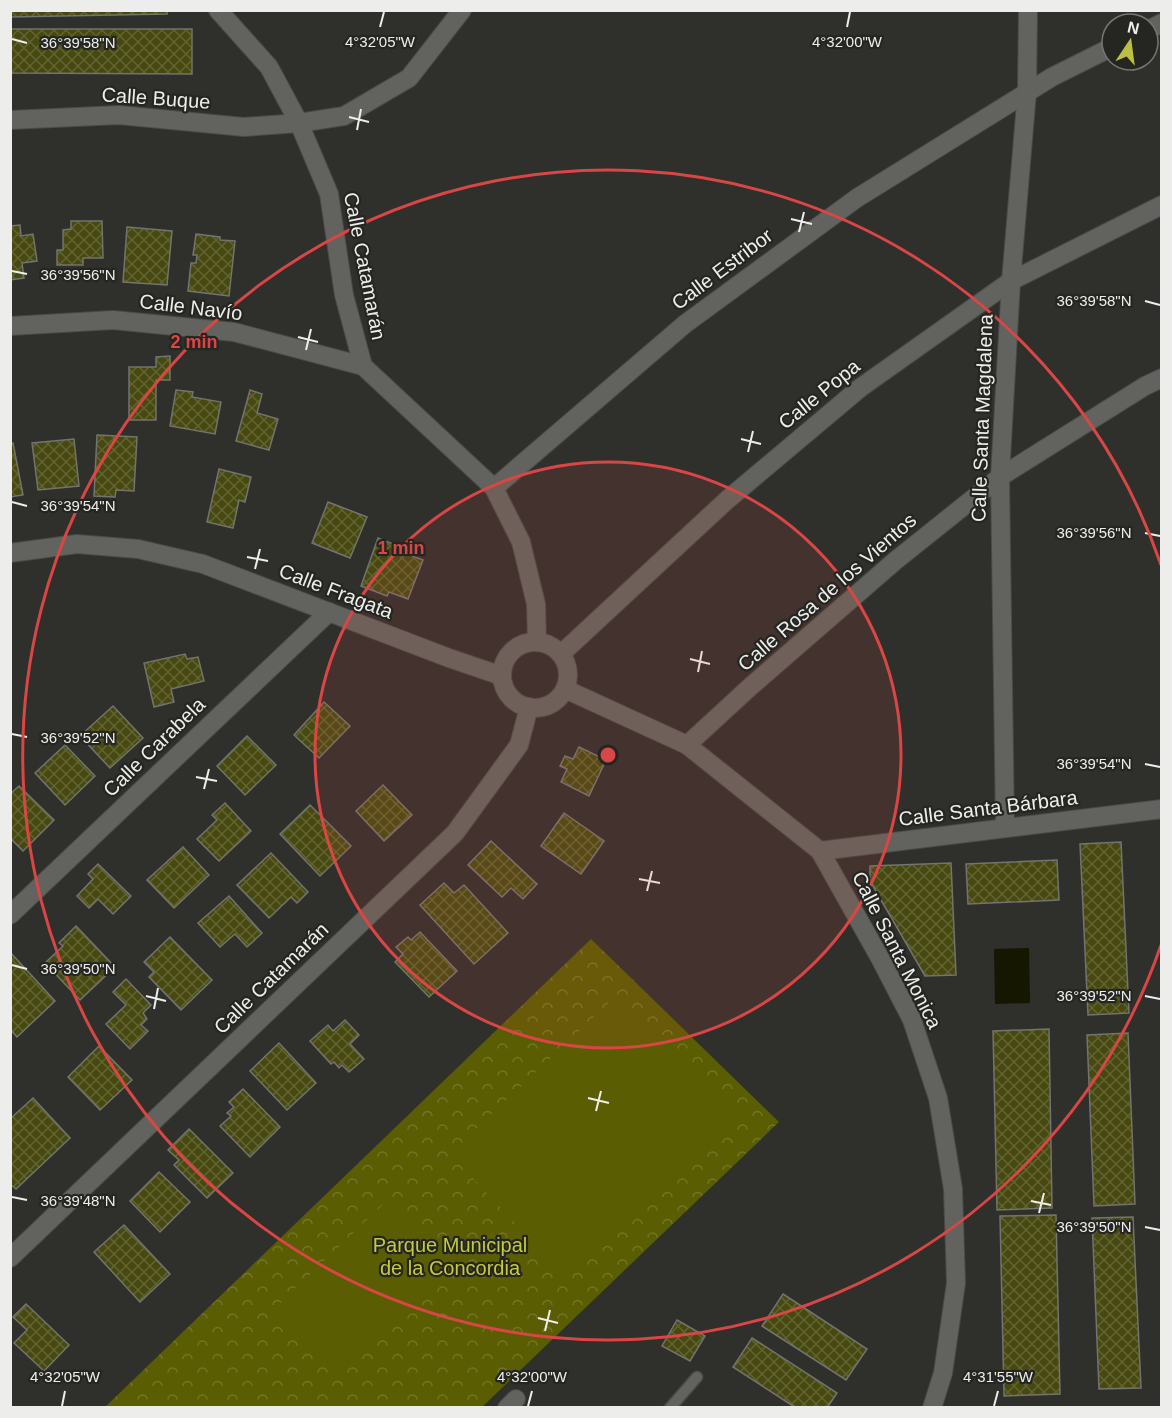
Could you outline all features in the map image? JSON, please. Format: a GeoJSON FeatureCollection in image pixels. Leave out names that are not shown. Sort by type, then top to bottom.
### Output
{"type":"FeatureCollection","features":[{"type":"Feature","properties":{"kind":"street","name":"Calle Catamarán"},"geometry":{"type":"LineString","coordinates":[[218,10],[269,67],[298,123],[329,194],[344,295],[363,366],[494,488],[521,543],[536,604],[537,642]]}},
{"type":"Feature","properties":{"kind":"street","name":"Calle Buque"},"geometry":{"type":"LineString","coordinates":[[10,120],[119,115],[244,127],[344,117],[408,78],[462,10]]}},
{"type":"Feature","properties":{"kind":"street","name":"Calle Santa Magdalena"},"geometry":{"type":"LineString","coordinates":[[1005,828],[1000,477],[1011,281],[1027,93],[1029,10]]}},
{"type":"Feature","properties":{"kind":"street","name":"Calle Estribor"},"geometry":{"type":"LineString","coordinates":[[494,488],[686,324],[856,198],[1052,78],[1100,53]]}},
{"type":"Feature","properties":{"kind":"street","name":"Calle Popa"},"geometry":{"type":"LineString","coordinates":[[561,654],[727,500],[860,388],[1011,281],[1161,205]]}},
{"type":"Feature","properties":{"kind":"street","name":"Calle Navío"},"geometry":{"type":"LineString","coordinates":[[10,326],[113,320],[234,332],[363,366]]}},
{"type":"Feature","properties":{"kind":"street","name":"Calle Rosa de los Vientos"},"geometry":{"type":"LineString","coordinates":[[687,745],[887,568],[1000,477],[1161,378]]}},
{"type":"Feature","properties":{"kind":"street","name":"Calle Fragata"},"geometry":{"type":"LineString","coordinates":[[10,553],[77,544],[138,549],[203,564],[502,676]]}},
{"type":"Feature","properties":{"kind":"street","name":"Calle Carabela"},"geometry":{"type":"LineString","coordinates":[[10,915],[329,612]]}},
{"type":"Feature","properties":{"kind":"street"},"geometry":{"type":"LineString","coordinates":[[532,641],[544,643],[554,647],[561,654],[568,674],[565,689],[555,702],[534,708],[514,701],[507,693],[502,682],[502,670],[505,660],[521,644],[532,641]]}},
{"type":"Feature","properties":{"kind":"street","name":"Calle Santa Monica"},"geometry":{"type":"LineString","coordinates":[[565,689],[687,745],[820,850],[912,1020],[938,1098],[953,1189],[956,1283],[943,1373],[932,1407]]}},
{"type":"Feature","properties":{"kind":"street","name":"Calle Catamarán"},"geometry":{"type":"LineString","coordinates":[[10,1258],[455,833],[519,745],[529,707]]}},
{"type":"Feature","properties":{"kind":"street","name":"Calle Santa Bárbara"},"geometry":{"type":"LineString","coordinates":[[820,850],[1161,809]]}},
{"type":"Feature","properties":{"kind":"lane"},"geometry":{"type":"LineString","coordinates":[[670,1407],[697,1377]]}},
{"type":"Feature","properties":{"kind":"green space","name":"Parque Municipal de la Concordia"},"geometry":{"type":"Polygon","coordinates":[[[591,939],[779,1122],[482,1407],[104,1408],[591,939]]]}},
{"type":"Feature","properties":{"kind":"green space"},"geometry":{"type":"Polygon","coordinates":[[[618,994],[734,1114],[565,1275],[450,1154],[618,994]]]}},
{"type":"Feature","properties":{"kind":"green space"},"geometry":{"type":"Polygon","coordinates":[[[392,1196],[455,1261],[336,1374],[274,1309],[392,1196]]]}},
{"type":"Feature","properties":{"kind":"shaded area"},"geometry":{"type":"Polygon","coordinates":[[[1029,948],[1030,1003],[995,1004],[994,949],[1029,948]]]}},
{"type":"Feature","properties":{"kind":"building"},"geometry":{"type":"Polygon","coordinates":[[[10,10],[167,10],[167,14],[10,17],[10,10]]]}},
{"type":"Feature","properties":{"kind":"building"},"geometry":{"type":"Polygon","coordinates":[[[10,29],[192,29],[192,74],[10,73],[10,29]]]}},
{"type":"Feature","properties":{"kind":"building"},"geometry":{"type":"Polygon","coordinates":[[[71,221],[102,221],[103,258],[83,258],[83,265],[57,265],[57,250],[63,250],[63,230],[71,229],[71,221]]]}},
{"type":"Feature","properties":{"kind":"building"},"geometry":{"type":"Polygon","coordinates":[[[20,225],[21,236],[33,234],[37,261],[22,263],[24,278],[10,280],[10,226],[20,225]]]}},
{"type":"Feature","properties":{"kind":"building"},"geometry":{"type":"Polygon","coordinates":[[[127,227],[172,231],[167,285],[123,282],[127,227]]]}},
{"type":"Feature","properties":{"kind":"building"},"geometry":{"type":"Polygon","coordinates":[[[196,234],[235,241],[229,296],[188,291],[191,263],[196,263],[197,255],[193,255],[196,234]]]}},
{"type":"Feature","properties":{"kind":"building"},"geometry":{"type":"Polygon","coordinates":[[[170,356],[170,380],[156,380],[156,420],[129,420],[129,367],[156,367],[156,357],[170,356]]]}},
{"type":"Feature","properties":{"kind":"building"},"geometry":{"type":"Polygon","coordinates":[[[176,390],[193,392],[192,397],[221,402],[215,434],[170,426],[176,390]]]}},
{"type":"Feature","properties":{"kind":"building"},"geometry":{"type":"Polygon","coordinates":[[[250,390],[262,394],[257,413],[278,419],[269,450],[236,441],[250,390]]]}},
{"type":"Feature","properties":{"kind":"building"},"geometry":{"type":"Polygon","coordinates":[[[97,435],[137,437],[134,491],[116,490],[115,497],[94,496],[97,435]]]}},
{"type":"Feature","properties":{"kind":"building"},"geometry":{"type":"Polygon","coordinates":[[[74,439],[79,486],[38,490],[32,443],[74,439]]]}},
{"type":"Feature","properties":{"kind":"building"},"geometry":{"type":"Polygon","coordinates":[[[13,443],[23,495],[10,497],[10,444],[13,443]]]}},
{"type":"Feature","properties":{"kind":"building"},"geometry":{"type":"Polygon","coordinates":[[[219,469],[251,477],[245,502],[239,500],[233,528],[207,522],[219,469]]]}},
{"type":"Feature","properties":{"kind":"building"},"geometry":{"type":"Polygon","coordinates":[[[328,502],[367,517],[350,558],[312,543],[328,502]]]}},
{"type":"Feature","properties":{"kind":"building"},"geometry":{"type":"Polygon","coordinates":[[[378,538],[408,550],[407,554],[423,560],[408,599],[389,592],[387,596],[361,586],[378,538]]]}},
{"type":"Feature","properties":{"kind":"building"},"geometry":{"type":"Polygon","coordinates":[[[185,654],[187,659],[198,657],[204,681],[171,689],[174,702],[154,707],[144,663],[185,654]]]}},
{"type":"Feature","properties":{"kind":"building"},"geometry":{"type":"Polygon","coordinates":[[[324,702],[350,726],[319,758],[294,735],[324,702]]]}},
{"type":"Feature","properties":{"kind":"building"},"geometry":{"type":"Polygon","coordinates":[[[113,706],[143,738],[110,768],[80,736],[113,706]]]}},
{"type":"Feature","properties":{"kind":"building"},"geometry":{"type":"Polygon","coordinates":[[[247,736],[276,765],[245,795],[217,766],[247,736]]]}},
{"type":"Feature","properties":{"kind":"building"},"geometry":{"type":"Polygon","coordinates":[[[65,745],[95,776],[65,805],[35,773],[65,745]]]}},
{"type":"Feature","properties":{"kind":"building"},"geometry":{"type":"Polygon","coordinates":[[[579,747],[606,760],[589,796],[561,782],[567,769],[560,766],[565,756],[573,759],[579,747]]]}},
{"type":"Feature","properties":{"kind":"building"},"geometry":{"type":"Polygon","coordinates":[[[383,785],[412,815],[384,841],[356,811],[383,785]]]}},
{"type":"Feature","properties":{"kind":"building"},"geometry":{"type":"Polygon","coordinates":[[[19,786],[54,820],[23,851],[10,838],[10,794],[19,786]]]}},
{"type":"Feature","properties":{"kind":"building"},"geometry":{"type":"Polygon","coordinates":[[[225,803],[251,831],[219,861],[197,839],[217,820],[212,815],[225,803]]]}},
{"type":"Feature","properties":{"kind":"building"},"geometry":{"type":"Polygon","coordinates":[[[310,805],[351,846],[320,876],[280,834],[310,805]]]}},
{"type":"Feature","properties":{"kind":"building"},"geometry":{"type":"Polygon","coordinates":[[[564,813],[604,841],[581,874],[541,846],[564,813]]]}},
{"type":"Feature","properties":{"kind":"building"},"geometry":{"type":"Polygon","coordinates":[[[491,841],[537,884],[523,899],[511,888],[502,897],[468,865],[491,841]]]}},
{"type":"Feature","properties":{"kind":"building"},"geometry":{"type":"Polygon","coordinates":[[[1121,842],[1129,1013],[1088,1015],[1080,844],[1121,842]]]}},
{"type":"Feature","properties":{"kind":"building"},"geometry":{"type":"Polygon","coordinates":[[[183,847],[209,875],[174,908],[147,880],[183,847]]]}},
{"type":"Feature","properties":{"kind":"building"},"geometry":{"type":"Polygon","coordinates":[[[271,853],[308,892],[297,903],[291,897],[269,918],[237,885],[271,853]]]}},
{"type":"Feature","properties":{"kind":"building"},"geometry":{"type":"Polygon","coordinates":[[[1057,860],[1059,900],[968,904],[966,864],[1057,860]]]}},
{"type":"Feature","properties":{"kind":"building"},"geometry":{"type":"Polygon","coordinates":[[[951,863],[956,975],[925,976],[870,881],[870,866],[951,863]]]}},
{"type":"Feature","properties":{"kind":"building"},"geometry":{"type":"Polygon","coordinates":[[[98,864],[131,896],[113,914],[98,899],[89,908],[77,896],[93,879],[88,874],[98,864]]]}},
{"type":"Feature","properties":{"kind":"building"},"geometry":{"type":"Polygon","coordinates":[[[444,883],[454,893],[464,885],[508,933],[474,964],[420,905],[444,883]]]}},
{"type":"Feature","properties":{"kind":"building"},"geometry":{"type":"Polygon","coordinates":[[[229,896],[262,933],[247,947],[235,934],[220,947],[198,923],[229,896]]]}},
{"type":"Feature","properties":{"kind":"building"},"geometry":{"type":"Polygon","coordinates":[[[76,926],[115,967],[80,1000],[45,963],[63,946],[59,943],[76,926]]]}},
{"type":"Feature","properties":{"kind":"building"},"geometry":{"type":"Polygon","coordinates":[[[420,932],[457,971],[429,997],[395,962],[403,954],[396,947],[408,937],[411,940],[420,932]]]}},
{"type":"Feature","properties":{"kind":"building"},"geometry":{"type":"Polygon","coordinates":[[[170,937],[212,980],[181,1010],[149,977],[154,972],[144,962],[170,937]]]}},
{"type":"Feature","properties":{"kind":"building"},"geometry":{"type":"Polygon","coordinates":[[[10,952],[55,1001],[17,1037],[10,1029],[10,952]]]}},
{"type":"Feature","properties":{"kind":"building"},"geometry":{"type":"Polygon","coordinates":[[[126,979],[151,1005],[143,1013],[147,1019],[141,1025],[148,1031],[130,1049],[106,1024],[126,1005],[113,992],[126,979]]]}},
{"type":"Feature","properties":{"kind":"building"},"geometry":{"type":"Polygon","coordinates":[[[345,1020],[359,1035],[350,1044],[364,1059],[349,1072],[342,1065],[339,1068],[334,1062],[331,1064],[310,1041],[328,1025],[333,1031],[345,1020]]]}},
{"type":"Feature","properties":{"kind":"building"},"geometry":{"type":"Polygon","coordinates":[[[1049,1029],[1052,1208],[997,1210],[993,1031],[1049,1029]]]}},
{"type":"Feature","properties":{"kind":"building"},"geometry":{"type":"Polygon","coordinates":[[[1128,1033],[1135,1204],[1094,1206],[1087,1035],[1128,1033]]]}},
{"type":"Feature","properties":{"kind":"building"},"geometry":{"type":"Polygon","coordinates":[[[279,1043],[316,1083],[287,1110],[250,1071],[279,1043]]]}},
{"type":"Feature","properties":{"kind":"building"},"geometry":{"type":"Polygon","coordinates":[[[99,1046],[132,1080],[100,1110],[68,1077],[99,1046]]]}},
{"type":"Feature","properties":{"kind":"building"},"geometry":{"type":"Polygon","coordinates":[[[243,1089],[280,1127],[250,1157],[220,1126],[231,1116],[227,1113],[234,1107],[229,1102],[243,1089]]]}},
{"type":"Feature","properties":{"kind":"building"},"geometry":{"type":"Polygon","coordinates":[[[33,1098],[70,1138],[16,1189],[10,1184],[10,1119],[33,1098]]]}},
{"type":"Feature","properties":{"kind":"building"},"geometry":{"type":"Polygon","coordinates":[[[189,1129],[233,1173],[207,1198],[174,1165],[179,1160],[168,1150],[189,1129]]]}},
{"type":"Feature","properties":{"kind":"building"},"geometry":{"type":"Polygon","coordinates":[[[159,1172],[190,1202],[160,1232],[130,1201],[159,1172]]]}},
{"type":"Feature","properties":{"kind":"building"},"geometry":{"type":"Polygon","coordinates":[[[1056,1215],[1060,1394],[1004,1396],[1000,1216],[1056,1215]]]}},
{"type":"Feature","properties":{"kind":"building"},"geometry":{"type":"Polygon","coordinates":[[[1133,1217],[1141,1388],[1099,1389],[1092,1218],[1133,1217]]]}},
{"type":"Feature","properties":{"kind":"building"},"geometry":{"type":"Polygon","coordinates":[[[124,1225],[170,1274],[140,1302],[94,1252],[124,1225]]]}},
{"type":"Feature","properties":{"kind":"building"},"geometry":{"type":"Polygon","coordinates":[[[783,1294],[867,1349],[846,1380],[762,1326],[783,1294]]]}},
{"type":"Feature","properties":{"kind":"building"},"geometry":{"type":"Polygon","coordinates":[[[26,1304],[69,1345],[44,1371],[14,1343],[27,1330],[13,1317],[26,1304]]]}},
{"type":"Feature","properties":{"kind":"building"},"geometry":{"type":"Polygon","coordinates":[[[677,1320],[705,1336],[690,1361],[662,1346],[677,1320]]]}},
{"type":"Feature","properties":{"kind":"building"},"geometry":{"type":"Polygon","coordinates":[[[752,1338],[837,1393],[827,1408],[796,1408],[733,1367],[752,1338]]]}}]}
